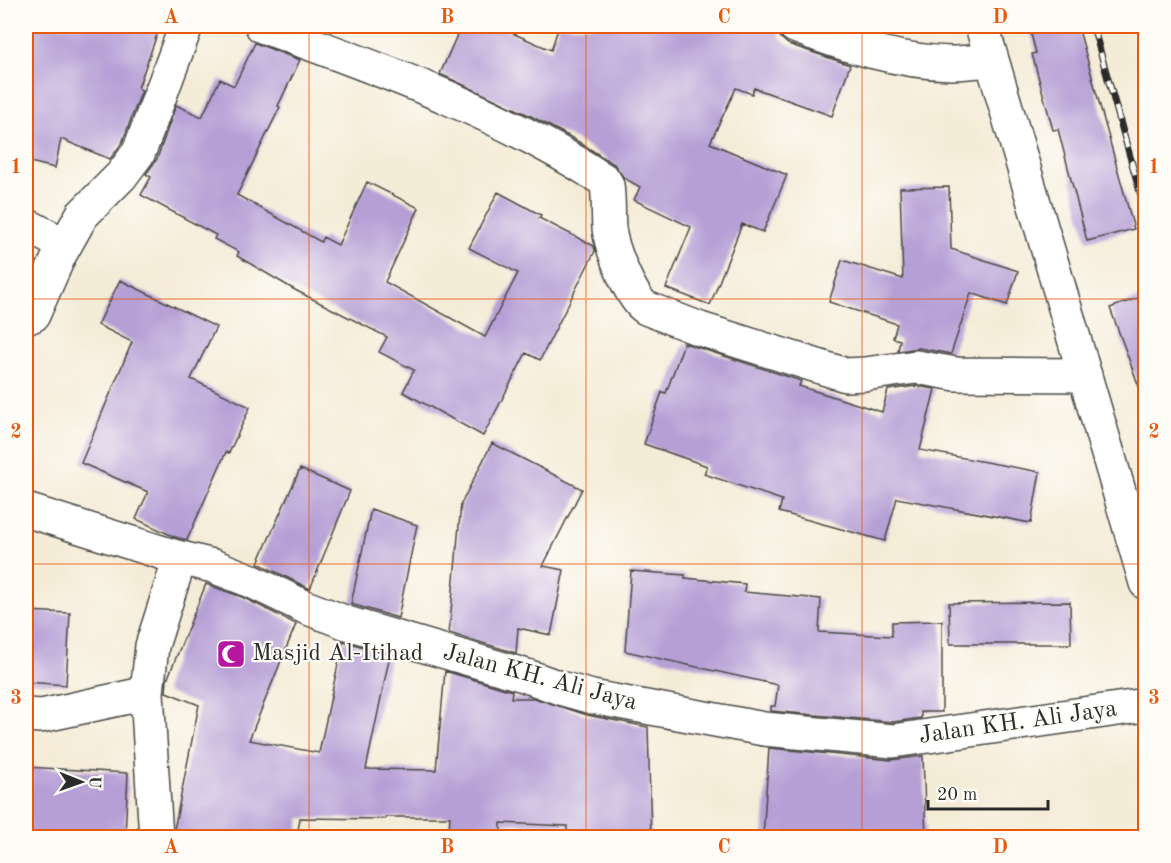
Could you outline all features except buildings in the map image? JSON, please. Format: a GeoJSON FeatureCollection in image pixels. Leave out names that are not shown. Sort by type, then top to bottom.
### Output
{"type":"FeatureCollection","features":[{"type":"Feature","properties":{"kind":"street"},"geometry":{"type":"LineString","coordinates":[[26,318],[33,315],[65,245],[82,215],[121,176],[139,152],[186,26]]}},
{"type":"Feature","properties":{"kind":"street"},"geometry":{"type":"LineString","coordinates":[[262,26],[383,70],[495,118],[603,180],[607,185],[609,230],[624,276],[641,304],[653,311],[700,329],[846,375],[916,367],[956,374],[1085,375]]}},
{"type":"Feature","properties":{"kind":"street"},"geometry":{"type":"LineString","coordinates":[[795,26],[832,40],[893,56],[951,63],[992,60]]}},
{"type":"Feature","properties":{"kind":"street"},"geometry":{"type":"LineString","coordinates":[[982,26],[1146,583]]}},
{"type":"Feature","properties":{"kind":"street"},"geometry":{"type":"LineString","coordinates":[[26,225],[65,245]]}},
{"type":"Feature","properties":{"kind":"street","name":"Jalan KH. Ali Jaya"},"geometry":{"type":"LineString","coordinates":[[26,510],[180,558],[213,566],[347,623],[560,688],[592,697],[764,729],[892,741],[1146,705]]}},
{"type":"Feature","properties":{"kind":"street"},"geometry":{"type":"LineString","coordinates":[[156,837],[147,693],[152,646],[180,558]]}},
{"type":"Feature","properties":{"kind":"street"},"geometry":{"type":"LineString","coordinates":[[26,715],[41,716],[147,693]]}},
{"type":"Feature","properties":{"kind":"railway"},"geometry":{"type":"LineString","coordinates":[[1093,26],[1146,213]]}},
{"type":"Feature","properties":{"kind":"place","name":"Masjid Al-Itihad"},"geometry":{"type":"Point","coordinates":[231,654]}}]}
